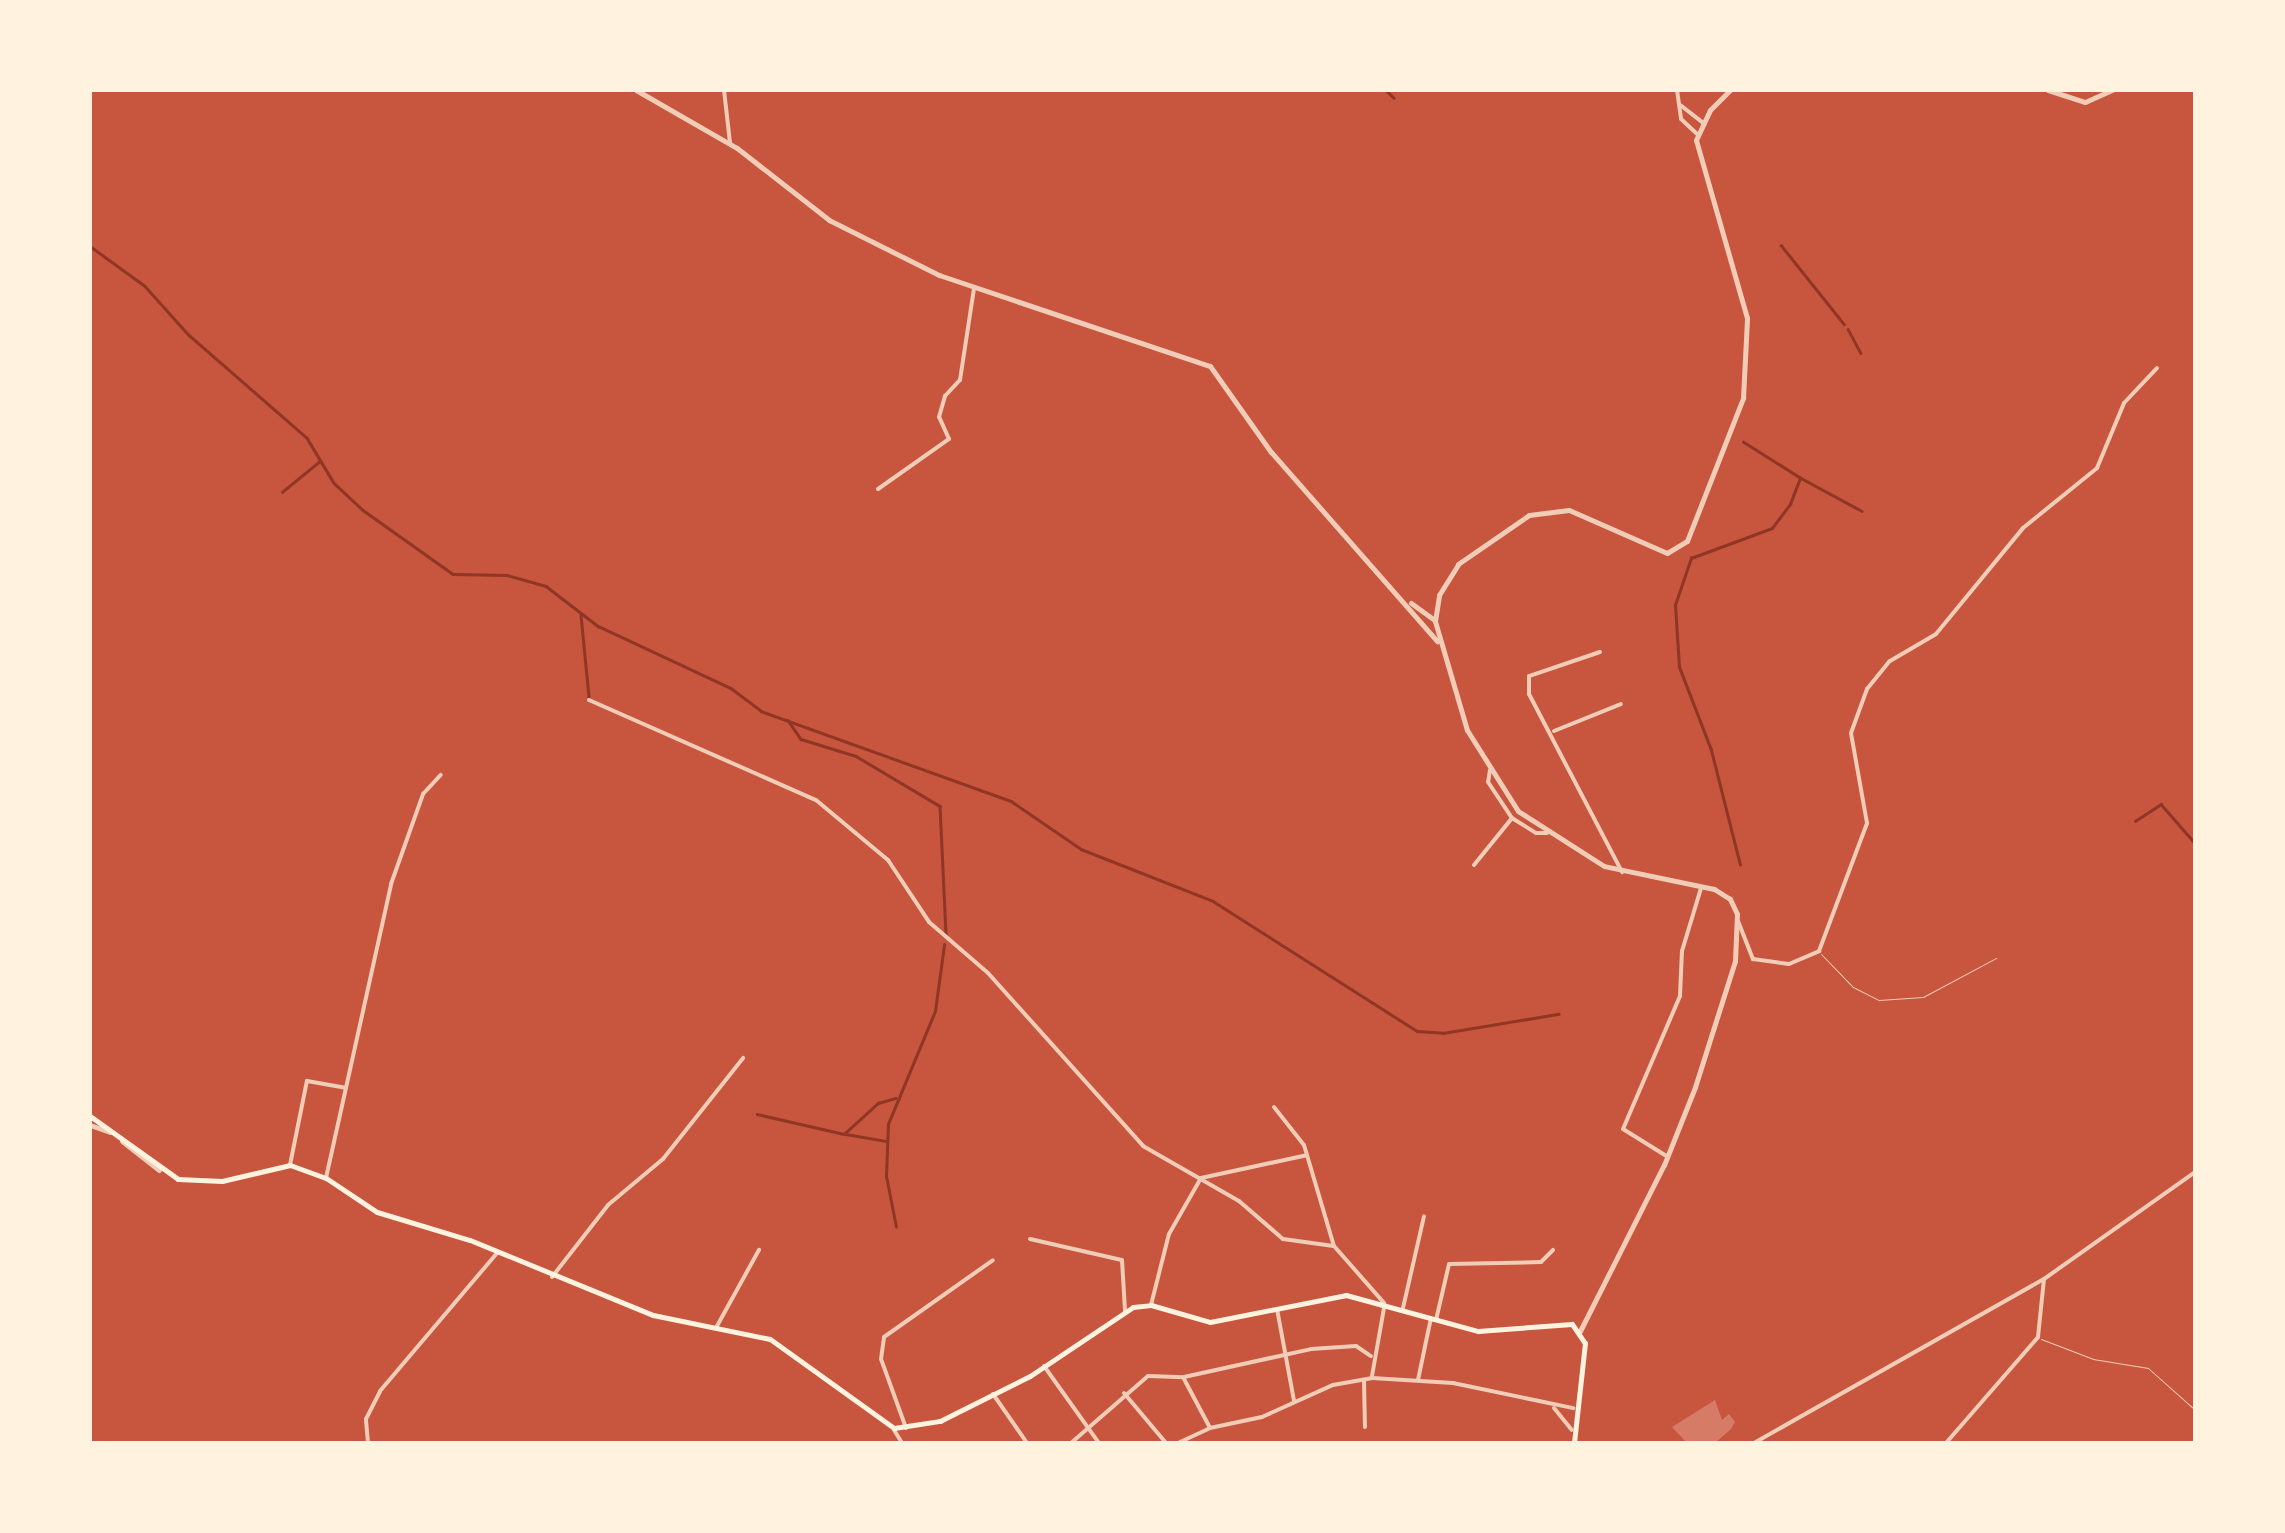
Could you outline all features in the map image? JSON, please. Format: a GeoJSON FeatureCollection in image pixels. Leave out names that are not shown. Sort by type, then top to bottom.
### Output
{"type":"FeatureCollection","features":[{"type":"Feature","properties":{"kind":"main road"},"geometry":{"type":"LineString","coordinates":[[90,1116],[125,1136],[159,1170],[207,1182],[290,1165],[326,1178],[377,1212],[496,1253],[653,1315],[756,1334],[800,1356],[894,1428],[940,1421],[1044,1366],[1125,1311],[1151,1304],[1210,1322],[1337,1295],[1385,1303],[1478,1331],[1558,1322],[1580,1331],[1585,1350],[1573,1408],[1574,1443]]}},
{"type":"Feature","properties":{"kind":"street"},"geometry":{"type":"LineString","coordinates":[[636,90],[730,143],[828,220],[974,290],[1210,366],[1270,452],[1418,611],[1441,646]]}},
{"type":"Feature","properties":{"kind":"street"},"geometry":{"type":"LineString","coordinates":[[724,90],[730,143]]}},
{"type":"Feature","properties":{"kind":"street"},"geometry":{"type":"LineString","coordinates":[[1677,90],[1681,119],[1697,134]]}},
{"type":"Feature","properties":{"kind":"street"},"geometry":{"type":"LineString","coordinates":[[1730,90],[1697,134],[1700,166],[1741,287],[1746,340],[1743,398],[1727,451],[1687,540],[1666,553],[1569,510],[1529,515],[1466,556],[1438,600],[1435,621],[1468,730],[1518,811],[1547,833],[1622,872],[1723,893],[1735,907],[1754,959],[1789,964],[1818,950],[1867,823],[1851,733],[1867,689],[1890,661],[1936,634],[2023,528],[2098,468],[2124,403],[2157,368]]}},
{"type":"Feature","properties":{"kind":"street"},"geometry":{"type":"LineString","coordinates":[[2048,90],[2086,102],[2112,90]]}},
{"type":"Feature","properties":{"kind":"street"},"geometry":{"type":"LineString","coordinates":[[1676,100],[1703,122]]}},
{"type":"Feature","properties":{"kind":"street"},"geometry":{"type":"LineString","coordinates":[[878,489],[949,439],[939,417],[945,396],[960,380],[974,290]]}},
{"type":"Feature","properties":{"kind":"street"},"geometry":{"type":"LineString","coordinates":[[1418,611],[1438,600]]}},
{"type":"Feature","properties":{"kind":"street"},"geometry":{"type":"LineString","coordinates":[[1418,611],[1435,621]]}},
{"type":"Feature","properties":{"kind":"street"},"geometry":{"type":"LineString","coordinates":[[1600,652],[1529,676],[1530,694],[1554,731],[1622,872]]}},
{"type":"Feature","properties":{"kind":"street"},"geometry":{"type":"LineString","coordinates":[[589,700],[789,786],[870,841],[946,941],[988,973],[1144,1146],[1200,1178],[1283,1239],[1334,1246]]}},
{"type":"Feature","properties":{"kind":"street"},"geometry":{"type":"LineString","coordinates":[[1554,731],[1621,704]]}},
{"type":"Feature","properties":{"kind":"street"},"geometry":{"type":"LineString","coordinates":[[1490,770],[1488,782],[1512,818],[1536,834],[1547,833]]}},
{"type":"Feature","properties":{"kind":"street"},"geometry":{"type":"LineString","coordinates":[[326,1178],[405,838],[424,794],[442,776]]}},
{"type":"Feature","properties":{"kind":"street"},"geometry":{"type":"LineString","coordinates":[[1474,865],[1512,818]]}},
{"type":"Feature","properties":{"kind":"street"},"geometry":{"type":"LineString","coordinates":[[1668,1157],[1624,1129],[1680,996],[1682,951],[1702,887]]}},
{"type":"Feature","properties":{"kind":"street"},"geometry":{"type":"LineString","coordinates":[[1580,1331],[1668,1157],[1719,1022],[1738,922]]}},
{"type":"Feature","properties":{"kind":"street"},"geometry":{"type":"LineString","coordinates":[[552,1277],[608,1205],[663,1160],[743,1058]]}},
{"type":"Feature","properties":{"kind":"street"},"geometry":{"type":"LineString","coordinates":[[290,1165],[307,1082],[345,1088]]}},
{"type":"Feature","properties":{"kind":"street"},"geometry":{"type":"LineString","coordinates":[[1274,1107],[1307,1155],[1334,1246],[1385,1303],[1371,1356],[1372,1378]]}},
{"type":"Feature","properties":{"kind":"street"},"geometry":{"type":"LineString","coordinates":[[90,1125],[108,1130],[159,1170]]}},
{"type":"Feature","properties":{"kind":"street"},"geometry":{"type":"LineString","coordinates":[[1151,1304],[1169,1234],[1200,1178],[1307,1155]]}},
{"type":"Feature","properties":{"kind":"street"},"geometry":{"type":"LineString","coordinates":[[1754,1443],[2044,1279],[2195,1172]]}},
{"type":"Feature","properties":{"kind":"street"},"geometry":{"type":"LineString","coordinates":[[1403,1308],[1424,1216]]}},
{"type":"Feature","properties":{"kind":"street"},"geometry":{"type":"LineString","coordinates":[[1030,1240],[1122,1260],[1125,1311]]}},
{"type":"Feature","properties":{"kind":"street"},"geometry":{"type":"LineString","coordinates":[[717,1326],[759,1250]]}},
{"type":"Feature","properties":{"kind":"street"},"geometry":{"type":"LineString","coordinates":[[1418,1380],[1449,1264],[1541,1262],[1553,1250]]}},
{"type":"Feature","properties":{"kind":"street"},"geometry":{"type":"LineString","coordinates":[[368,1443],[366,1420],[380,1391],[496,1253]]}},
{"type":"Feature","properties":{"kind":"street"},"geometry":{"type":"LineString","coordinates":[[906,1428],[881,1359],[884,1337],[993,1260]]}},
{"type":"Feature","properties":{"kind":"street"},"geometry":{"type":"LineString","coordinates":[[1946,1443],[2038,1337],[2044,1279]]}},
{"type":"Feature","properties":{"kind":"street"},"geometry":{"type":"LineString","coordinates":[[1277,1310],[1294,1401]]}},
{"type":"Feature","properties":{"kind":"street"},"geometry":{"type":"LineString","coordinates":[[1071,1443],[1148,1376],[1184,1377],[1353,1346],[1371,1356]]}},
{"type":"Feature","properties":{"kind":"street"},"geometry":{"type":"LineString","coordinates":[[1044,1366],[1099,1443]]}},
{"type":"Feature","properties":{"kind":"street"},"geometry":{"type":"LineString","coordinates":[[1184,1377],[1210,1428]]}},
{"type":"Feature","properties":{"kind":"street"},"geometry":{"type":"LineString","coordinates":[[1178,1443],[1210,1428],[1262,1417],[1294,1401],[1372,1378],[1418,1380],[1554,1408],[1573,1408]]}},
{"type":"Feature","properties":{"kind":"street"},"geometry":{"type":"LineString","coordinates":[[1364,1379],[1365,1426]]}},
{"type":"Feature","properties":{"kind":"street"},"geometry":{"type":"LineString","coordinates":[[1124,1393],[1166,1443]]}},
{"type":"Feature","properties":{"kind":"street"},"geometry":{"type":"LineString","coordinates":[[993,1394],[1023,1442]]}},
{"type":"Feature","properties":{"kind":"street"},"geometry":{"type":"LineString","coordinates":[[1554,1408],[1572,1430]]}},
{"type":"Feature","properties":{"kind":"street"},"geometry":{"type":"LineString","coordinates":[[894,1428],[902,1443]]}},
{"type":"Feature","properties":{"kind":"lane"},"geometry":{"type":"LineString","coordinates":[[1818,950],[1853,987],[1880,1000],[1923,996],[1996,958]]}},
{"type":"Feature","properties":{"kind":"lane"},"geometry":{"type":"LineString","coordinates":[[2038,1337],[2093,1359],[2148,1368],[2195,1410]]}},
{"type":"Feature","properties":{"kind":"building"},"geometry":{"type":"Polygon","coordinates":[[[1715,1400],[1722,1420],[1729,1414],[1735,1422],[1731,1429],[1715,1443],[1687,1443],[1672,1427],[1715,1400]]]}},
{"type":"Feature","properties":{"kind":"waterway"},"geometry":{"type":"LineString","coordinates":[[1386,90],[1394,98]]}},
{"type":"Feature","properties":{"kind":"waterway"},"geometry":{"type":"LineString","coordinates":[[1781,245],[1844,324]]}},
{"type":"Feature","properties":{"kind":"waterway"},"geometry":{"type":"LineString","coordinates":[[90,246],[145,286],[189,335],[307,438],[334,483],[363,510],[453,574],[507,575],[546,586],[598,626],[731,688],[761,711],[1011,801],[1081,849],[1213,901],[1417,1031],[1443,1033],[1558,1014]]}},
{"type":"Feature","properties":{"kind":"waterway"},"geometry":{"type":"LineString","coordinates":[[1848,329],[1861,353]]}},
{"type":"Feature","properties":{"kind":"waterway"},"geometry":{"type":"LineString","coordinates":[[1740,865],[1711,750],[1679,667],[1675,605],[1691,558],[1772,528],[1790,504],[1800,478],[1743,442]]}},
{"type":"Feature","properties":{"kind":"waterway"},"geometry":{"type":"LineString","coordinates":[[282,492],[320,461]]}},
{"type":"Feature","properties":{"kind":"waterway"},"geometry":{"type":"LineString","coordinates":[[1801,478],[1862,511]]}},
{"type":"Feature","properties":{"kind":"waterway"},"geometry":{"type":"LineString","coordinates":[[581,615],[589,697]]}},
{"type":"Feature","properties":{"kind":"waterway"},"geometry":{"type":"LineString","coordinates":[[788,720],[801,739],[856,756],[940,806],[946,935]]}},
{"type":"Feature","properties":{"kind":"waterway"},"geometry":{"type":"LineString","coordinates":[[2135,821],[2161,804],[2195,843]]}},
{"type":"Feature","properties":{"kind":"waterway"},"geometry":{"type":"LineString","coordinates":[[896,1227],[886,1176],[888,1124],[935,1011],[944,945]]}},
{"type":"Feature","properties":{"kind":"waterway"},"geometry":{"type":"LineString","coordinates":[[757,1114],[844,1134],[878,1103],[895,1098]]}},
{"type":"Feature","properties":{"kind":"waterway"},"geometry":{"type":"LineString","coordinates":[[846,1134],[886,1141]]}}]}
